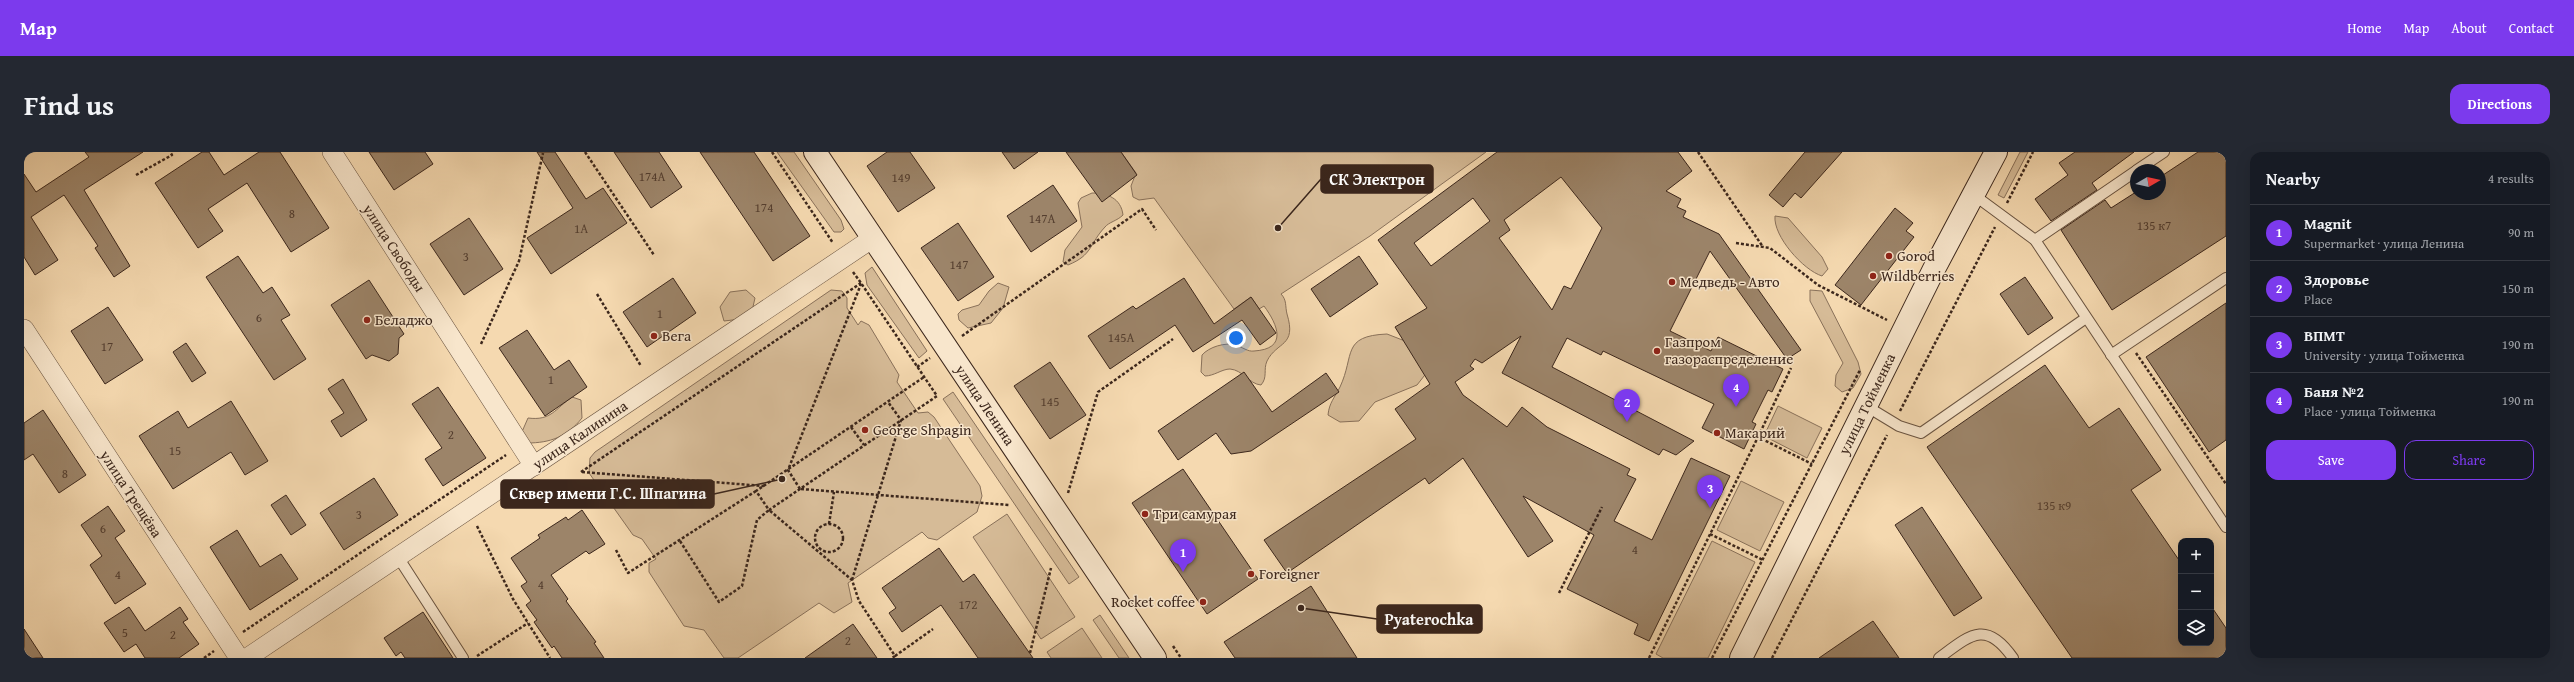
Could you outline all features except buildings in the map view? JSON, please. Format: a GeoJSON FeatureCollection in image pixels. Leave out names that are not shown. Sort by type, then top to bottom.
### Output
{"type":"FeatureCollection","features":[{"type":"Feature","properties":{"kind":"street","name":"улица Свободы"},"geometry":{"type":"LineString","coordinates":[[332,152],[534,466]]}},
{"type":"Feature","properties":{"kind":"street","name":"улица Ленина"},"geometry":{"type":"LineString","coordinates":[[815,152],[1155,658]]}},
{"type":"Feature","properties":{"kind":"street","name":"улица Тойменка"},"geometry":{"type":"LineString","coordinates":[[1741,658],[1866,406],[1996,152]]}},
{"type":"Feature","properties":{"kind":"street","name":"улица Калинина"},"geometry":{"type":"LineString","coordinates":[[247,658],[873,238]]}},
{"type":"Feature","properties":{"kind":"street","name":"улица Трещёва"},"geometry":{"type":"LineString","coordinates":[[24,329],[239,658]]}},
{"type":"Feature","properties":{"kind":"lane"},"geometry":{"type":"LineString","coordinates":[[2146,164],[2164,152]]}},
{"type":"Feature","properties":{"kind":"lane"},"geometry":{"type":"LineString","coordinates":[[2035,240],[2130,175]]}},
{"type":"Feature","properties":{"kind":"lane"},"geometry":{"type":"LineString","coordinates":[[1974,195],[2035,240],[2226,526]]}},
{"type":"Feature","properties":{"kind":"lane"},"geometry":{"type":"LineString","coordinates":[[2111,355],[2226,278]]}},
{"type":"Feature","properties":{"kind":"lane"},"geometry":{"type":"LineString","coordinates":[[1866,406],[1894,423],[1921,433],[2086,318]]}},
{"type":"Feature","properties":{"kind":"lane"},"geometry":{"type":"LineString","coordinates":[[398,557],[463,658]]}},
{"type":"Feature","properties":{"kind":"lane"},"geometry":{"type":"LineString","coordinates":[[1939,658],[1967,638],[1985,633],[2002,641],[2013,658]]}},
{"type":"Feature","properties":{"kind":"path"},"geometry":{"type":"LineString","coordinates":[[136,175],[172,155],[170,152]]}},
{"type":"Feature","properties":{"kind":"path"},"geometry":{"type":"LineString","coordinates":[[585,152],[654,255]]}},
{"type":"Feature","properties":{"kind":"path"},"geometry":{"type":"LineString","coordinates":[[680,542],[719,602],[742,586],[758,520],[769,510],[937,396],[772,152]]}},
{"type":"Feature","properties":{"kind":"path"},"geometry":{"type":"LineString","coordinates":[[1698,152],[1763,247]]}},
{"type":"Feature","properties":{"kind":"path"},"geometry":{"type":"LineString","coordinates":[[1772,658],[2034,152]]}},
{"type":"Feature","properties":{"kind":"path"},"geometry":{"type":"LineString","coordinates":[[481,344],[519,261],[543,153]]}},
{"type":"Feature","properties":{"kind":"path"},"geometry":{"type":"LineString","coordinates":[[961,337],[1142,209],[1156,230]]}},
{"type":"Feature","properties":{"kind":"path"},"geometry":{"type":"LineString","coordinates":[[1736,243],[1770,248],[1818,285],[1887,320]]}},
{"type":"Feature","properties":{"kind":"path"},"geometry":{"type":"LineString","coordinates":[[788,470],[862,283]]}},
{"type":"Feature","properties":{"kind":"path"},"geometry":{"type":"LineString","coordinates":[[764,486],[581,472],[862,283]]}},
{"type":"Feature","properties":{"kind":"path"},"geometry":{"type":"LineString","coordinates":[[597,294],[641,366]]}},
{"type":"Feature","properties":{"kind":"path"},"geometry":{"type":"LineString","coordinates":[[1068,494],[1098,392],[1173,339]]}},
{"type":"Feature","properties":{"kind":"path"},"geometry":{"type":"LineString","coordinates":[[2129,343],[2226,484]]}},
{"type":"Feature","properties":{"kind":"path"},"geometry":{"type":"LineString","coordinates":[[1649,658],[1791,368]]}},
{"type":"Feature","properties":{"kind":"path"},"geometry":{"type":"LineString","coordinates":[[616,550],[628,573],[680,542],[756,492],[924,377]]}},
{"type":"Feature","properties":{"kind":"path"},"geometry":{"type":"LineString","coordinates":[[888,402],[901,420]]}},
{"type":"Feature","properties":{"kind":"path"},"geometry":{"type":"LineString","coordinates":[[852,580],[901,420]]}},
{"type":"Feature","properties":{"kind":"path"},"geometry":{"type":"LineString","coordinates":[[851,427],[864,446]]}},
{"type":"Feature","properties":{"kind":"path"},"geometry":{"type":"LineString","coordinates":[[1758,437],[1812,464]]}},
{"type":"Feature","properties":{"kind":"path"},"geometry":{"type":"LineString","coordinates":[[204,658],[423,509],[521,446]]}},
{"type":"Feature","properties":{"kind":"path"},"geometry":{"type":"LineString","coordinates":[[788,470],[801,489]]}},
{"type":"Feature","properties":{"kind":"path"},"geometry":{"type":"LineString","coordinates":[[801,489],[1009,505]]}},
{"type":"Feature","properties":{"kind":"path"},"geometry":{"type":"LineString","coordinates":[[756,492],[769,510],[821,551],[852,580],[859,601],[895,656]]}},
{"type":"Feature","properties":{"kind":"path"},"geometry":{"type":"LineString","coordinates":[[829,524],[834,492]]}},
{"type":"Feature","properties":{"kind":"path"},"geometry":{"type":"LineString","coordinates":[[1559,592],[1602,506]]}},
{"type":"Feature","properties":{"kind":"path"},"geometry":{"type":"LineString","coordinates":[[469,509],[513,599],[550,658]]}},
{"type":"Feature","properties":{"kind":"path"},"geometry":{"type":"LineString","coordinates":[[829,524],[840,530],[843,542],[834,552],[821,551],[816,543],[816,534],[821,527],[829,524]]}},
{"type":"Feature","properties":{"kind":"path"},"geometry":{"type":"LineString","coordinates":[[1710,534],[1763,560]]}},
{"type":"Feature","properties":{"kind":"path"},"geometry":{"type":"LineString","coordinates":[[1030,653],[1051,568]]}},
{"type":"Feature","properties":{"kind":"path"},"geometry":{"type":"LineString","coordinates":[[473,658],[528,623]]}},
{"type":"Feature","properties":{"kind":"path"},"geometry":{"type":"LineString","coordinates":[[892,658],[933,629]]}},
{"type":"Feature","properties":{"kind":"shaded area"},"geometry":{"type":"Polygon","coordinates":[[[777,152],[794,152],[841,220],[844,229],[841,232],[834,232],[777,152]]]}},
{"type":"Feature","properties":{"kind":"shaded area"},"geometry":{"type":"Polygon","coordinates":[[[1121,152],[1486,152],[1370,236],[1281,294],[1285,301],[1290,332],[1288,338],[1267,361],[1265,376],[1261,385],[1253,382],[1235,370],[1227,369],[1205,376],[1201,372],[1202,355],[1205,352],[1227,344],[1236,345],[1252,351],[1265,349],[1272,346],[1276,341],[1276,328],[1264,306],[1259,309],[1251,297],[1234,309],[1154,198],[1139,200],[1133,197],[1131,186],[1136,173],[1121,152]]]}},
{"type":"Feature","properties":{"kind":"shaded area"},"geometry":{"type":"Polygon","coordinates":[[[2020,152],[2028,152],[2004,198],[1998,195],[2020,152]]]}},
{"type":"Feature","properties":{"kind":"shaded area"},"geometry":{"type":"Polygon","coordinates":[[[1092,193],[1108,195],[1119,204],[1123,215],[1105,227],[1090,249],[1082,257],[1068,265],[1063,262],[1065,250],[1082,227],[1078,203],[1081,198],[1092,193]]]}},
{"type":"Feature","properties":{"kind":"shaded area"},"geometry":{"type":"Polygon","coordinates":[[[1775,216],[1788,218],[1822,257],[1828,269],[1822,276],[1814,273],[1798,260],[1779,233],[1775,216]]]}},
{"type":"Feature","properties":{"kind":"shaded area"},"geometry":{"type":"Polygon","coordinates":[[[872,267],[927,351],[919,358],[867,285],[865,273],[872,267]]]}},
{"type":"Feature","properties":{"kind":"shaded area"},"geometry":{"type":"Polygon","coordinates":[[[998,283],[1009,287],[1003,308],[991,323],[968,328],[959,320],[958,314],[962,310],[979,305],[989,291],[998,283]]]}},
{"type":"Feature","properties":{"kind":"shaded area"},"geometry":{"type":"Polygon","coordinates":[[[746,290],[755,298],[752,311],[741,319],[724,321],[720,307],[730,292],[746,290]]]}},
{"type":"Feature","properties":{"kind":"shaded area"},"geometry":{"type":"Polygon","coordinates":[[[831,290],[842,291],[847,298],[847,308],[858,325],[861,321],[869,325],[899,375],[897,382],[918,413],[928,412],[934,417],[980,486],[982,496],[977,512],[937,540],[928,538],[922,532],[848,583],[852,602],[834,613],[819,603],[738,658],[724,658],[704,630],[684,626],[649,572],[649,563],[656,559],[642,539],[633,535],[589,473],[590,458],[595,452],[831,290]]]}},
{"type":"Feature","properties":{"kind":"shaded area"},"geometry":{"type":"Polygon","coordinates":[[[1810,290],[1822,291],[1858,362],[1861,374],[1853,388],[1842,392],[1835,386],[1836,375],[1843,363],[1810,301],[1810,290]]]}},
{"type":"Feature","properties":{"kind":"shaded area"},"geometry":{"type":"Polygon","coordinates":[[[1387,334],[1405,341],[1428,371],[1417,385],[1375,402],[1359,421],[1340,422],[1328,415],[1331,404],[1344,376],[1352,349],[1356,343],[1362,339],[1372,336],[1387,334]]]}},
{"type":"Feature","properties":{"kind":"shaded area"},"geometry":{"type":"Polygon","coordinates":[[[953,392],[1079,577],[1069,584],[943,399],[953,392]]]}},
{"type":"Feature","properties":{"kind":"shaded area"},"geometry":{"type":"Polygon","coordinates":[[[572,397],[581,400],[582,418],[576,425],[558,438],[543,442],[527,443],[521,434],[528,418],[542,418],[548,416],[572,397]]]}},
{"type":"Feature","properties":{"kind":"shaded area"},"geometry":{"type":"Polygon","coordinates":[[[1778,406],[1822,428],[1807,458],[1764,436],[1778,406]]]}},
{"type":"Feature","properties":{"kind":"shaded area"},"geometry":{"type":"Polygon","coordinates":[[[1741,481],[1784,502],[1760,551],[1717,530],[1741,481]]]}},
{"type":"Feature","properties":{"kind":"shaded area"},"geometry":{"type":"Polygon","coordinates":[[[1007,514],[1075,617],[1041,639],[973,537],[1007,514]]]}},
{"type":"Feature","properties":{"kind":"shaded area"},"geometry":{"type":"Polygon","coordinates":[[[1712,541],[1755,562],[1708,658],[1663,658],[1656,654],[1712,541]]]}},
{"type":"Feature","properties":{"kind":"shaded area"},"geometry":{"type":"Polygon","coordinates":[[[1100,615],[1129,658],[1119,658],[1093,620],[1100,615]]]}},
{"type":"Feature","properties":{"kind":"shaded area"},"geometry":{"type":"Polygon","coordinates":[[[1082,628],[1102,658],[1051,658],[1047,652],[1082,628]]]}},
{"type":"Feature","properties":{"kind":"place","name":"СК Электрон"},"geometry":{"type":"Point","coordinates":[1278,228]}},
{"type":"Feature","properties":{"kind":"place","name":"Gorod"},"geometry":{"type":"Point","coordinates":[1889,256]}},
{"type":"Feature","properties":{"kind":"place","name":"Wildberries"},"geometry":{"type":"Point","coordinates":[1873,276]}},
{"type":"Feature","properties":{"kind":"place","name":"Медведь - Авто"},"geometry":{"type":"Point","coordinates":[1672,282]}},
{"type":"Feature","properties":{"kind":"place","name":"Беладжо"},"geometry":{"type":"Point","coordinates":[367,320]}},
{"type":"Feature","properties":{"kind":"place","name":"Вега"},"geometry":{"type":"Point","coordinates":[654,336]}},
{"type":"Feature","properties":{"kind":"place","name":"Газпром газораспределение"},"geometry":{"type":"Point","coordinates":[1657,351]}},
{"type":"Feature","properties":{"kind":"place","name":"Баня №2"},"geometry":{"type":"Point","coordinates":[1736,407]}},
{"type":"Feature","properties":{"kind":"place","name":"Здоровье"},"geometry":{"type":"Point","coordinates":[1627,422]}},
{"type":"Feature","properties":{"kind":"place","name":"George Shpagin"},"geometry":{"type":"Point","coordinates":[865,430]}},
{"type":"Feature","properties":{"kind":"place","name":"Макарий"},"geometry":{"type":"Point","coordinates":[1717,433]}},
{"type":"Feature","properties":{"kind":"place","name":"Сквер имени Г.С. Шпагина"},"geometry":{"type":"Point","coordinates":[782,479]}},
{"type":"Feature","properties":{"kind":"place","name":"ВПМТ"},"geometry":{"type":"Point","coordinates":[1710,508]}},
{"type":"Feature","properties":{"kind":"place","name":"Три самурая"},"geometry":{"type":"Point","coordinates":[1145,514]}},
{"type":"Feature","properties":{"kind":"place","name":"Magnit"},"geometry":{"type":"Point","coordinates":[1183,572]}},
{"type":"Feature","properties":{"kind":"place","name":"Foreigner"},"geometry":{"type":"Point","coordinates":[1251,574]}},
{"type":"Feature","properties":{"kind":"place","name":"Rocket coffee"},"geometry":{"type":"Point","coordinates":[1203,602]}},
{"type":"Feature","properties":{"kind":"place","name":"Pyaterochka"},"geometry":{"type":"Point","coordinates":[1301,608]}}]}
